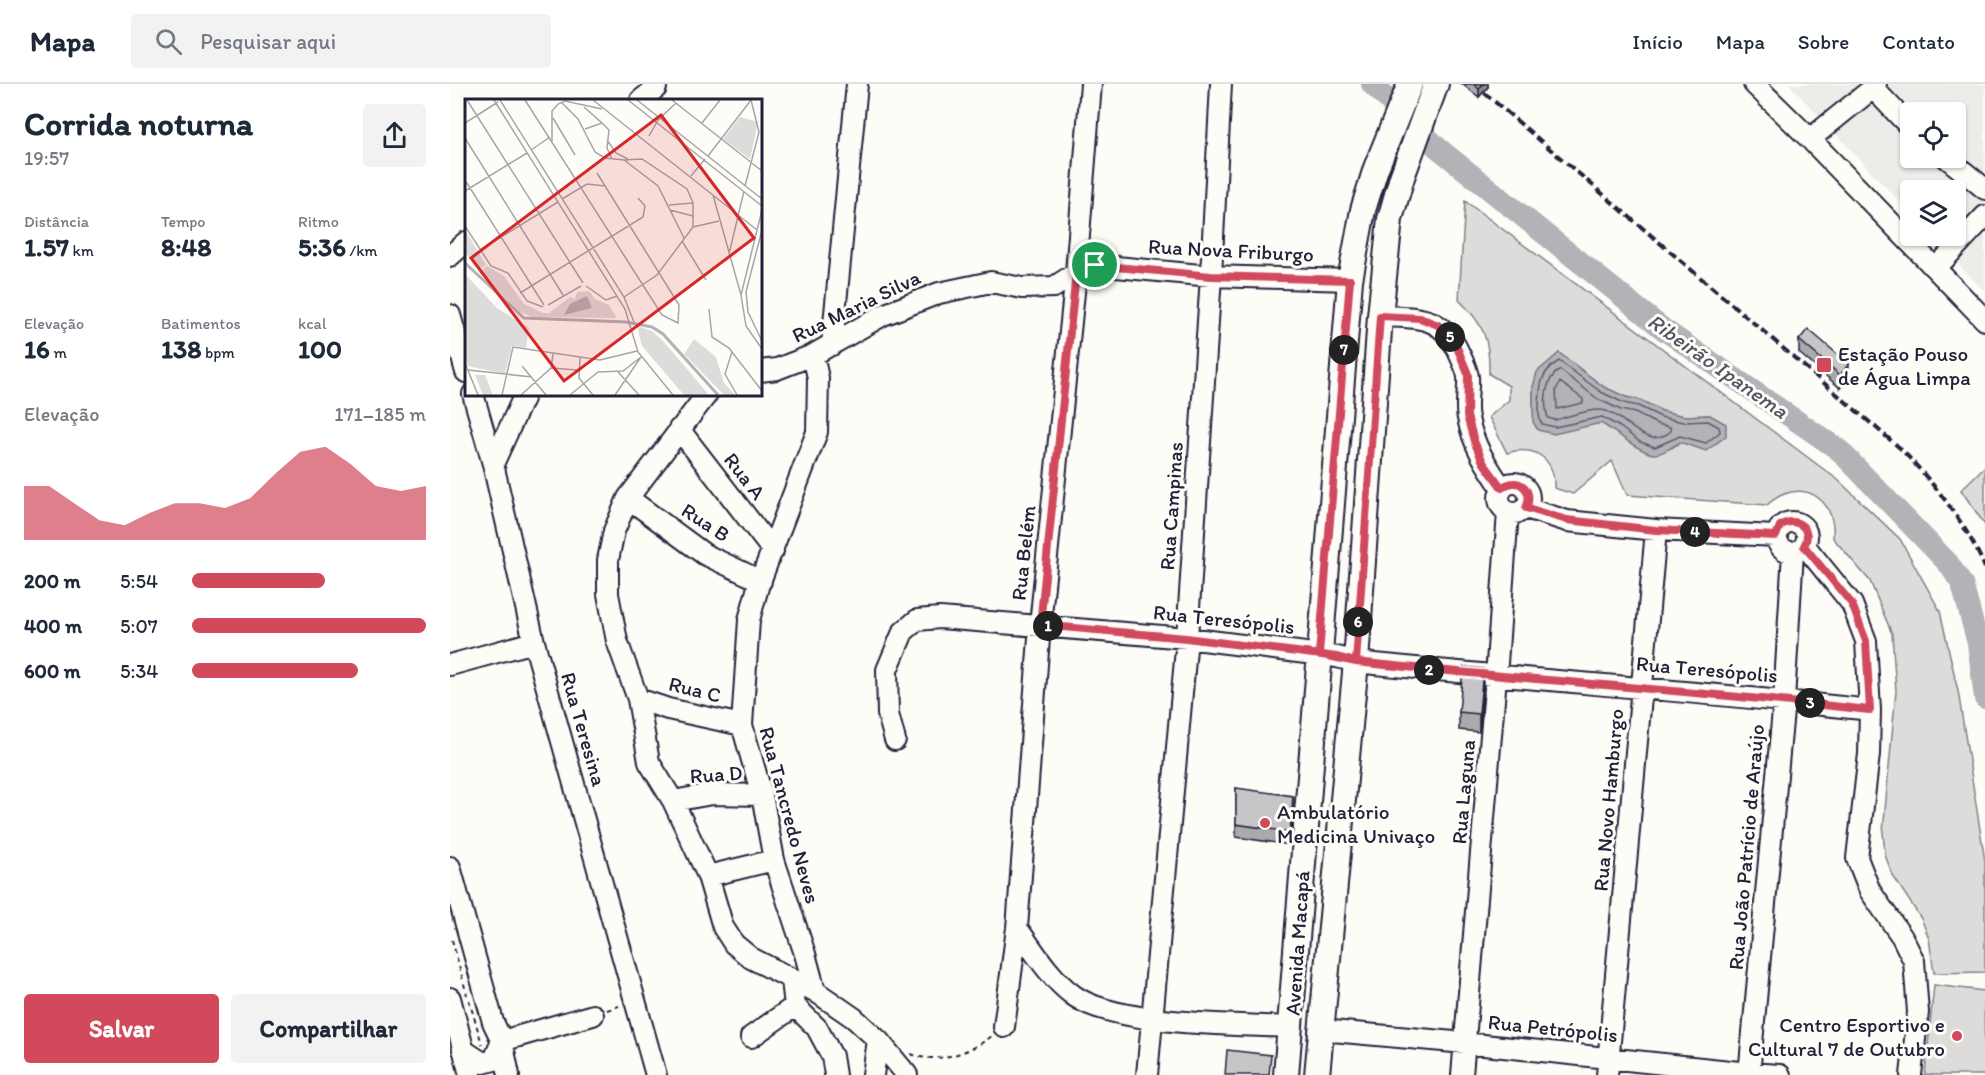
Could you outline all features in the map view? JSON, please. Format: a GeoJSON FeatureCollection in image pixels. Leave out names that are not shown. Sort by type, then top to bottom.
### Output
{"type":"FeatureCollection","features":[{"type":"Feature","properties":{"kind":"main road","name":"Avenida Macapá"},"geometry":{"type":"LineString","coordinates":[[1286,1075],[1350,280],[1363,210],[1376,168],[1410,84]]}},
{"type":"Feature","properties":{"kind":"main road","name":"Avenida Macapá"},"geometry":{"type":"LineString","coordinates":[[1317,1075],[1356,662],[1380,316],[1390,219],[1402,177],[1436,84]]}},
{"type":"Feature","properties":{"kind":"street"},"geometry":{"type":"LineString","coordinates":[[832,345],[857,84]]}},
{"type":"Feature","properties":{"kind":"street","name":"Rua Belém"},"geometry":{"type":"LineString","coordinates":[[1004,1027],[1017,928],[1040,625],[1076,273],[1091,84]]}},
{"type":"Feature","properties":{"kind":"street","name":"Rua Campinas"},"geometry":{"type":"LineString","coordinates":[[1147,1075],[1186,638],[1211,276],[1221,84]]}},
{"type":"Feature","properties":{"kind":"street"},"geometry":{"type":"LineString","coordinates":[[1754,84],[1985,320]]}},
{"type":"Feature","properties":{"kind":"street"},"geometry":{"type":"LineString","coordinates":[[1810,139],[1875,86],[1900,115]]}},
{"type":"Feature","properties":{"kind":"street"},"geometry":{"type":"LineString","coordinates":[[1959,168],[1985,189]]}},
{"type":"Feature","properties":{"kind":"street"},"geometry":{"type":"LineString","coordinates":[[1936,268],[1985,216]]}},
{"type":"Feature","properties":{"kind":"street"},"geometry":{"type":"LineString","coordinates":[[450,256],[465,243]]}},
{"type":"Feature","properties":{"kind":"street","name":"Rua Nova Friburgo"},"geometry":{"type":"LineString","coordinates":[[1076,273],[1095,265],[1211,276],[1350,280]]}},
{"type":"Feature","properties":{"kind":"street","name":"Rua Maria Silva"},"geometry":{"type":"LineString","coordinates":[[762,371],[777,369],[813,355],[883,315],[939,293],[991,282],[1022,288],[1054,287],[1076,273]]}},
{"type":"Feature","properties":{"kind":"street"},"geometry":{"type":"LineString","coordinates":[[450,315],[465,368]]}},
{"type":"Feature","properties":{"kind":"street"},"geometry":{"type":"LineString","coordinates":[[1380,316],[1420,318],[1438,325],[1454,340],[1468,374],[1467,416],[1474,441],[1483,462],[1502,488]]}},
{"type":"Feature","properties":{"kind":"street","name":"Rua Tancredo Neves"},"geometry":{"type":"LineString","coordinates":[[813,355],[818,378],[817,432],[748,620],[742,725],[762,795],[774,860],[815,991]]}},
{"type":"Feature","properties":{"kind":"street","name":"Rua Teresina"},"geometry":{"type":"LineString","coordinates":[[474,396],[493,464],[534,642],[656,1075]]}},
{"type":"Feature","properties":{"kind":"street"},"geometry":{"type":"LineString","coordinates":[[493,464],[524,396]]}},
{"type":"Feature","properties":{"kind":"street"},"geometry":{"type":"LineString","coordinates":[[705,396],[628,498],[614,531],[608,560],[608,594],[617,641],[638,699],[650,762],[673,801],[708,876],[723,927],[734,944],[751,958],[815,991],[854,1018],[878,1040],[907,1075]]}},
{"type":"Feature","properties":{"kind":"street","name":"Rua A"},"geometry":{"type":"LineString","coordinates":[[679,429],[773,551]]}},
{"type":"Feature","properties":{"kind":"street"},"geometry":{"type":"LineString","coordinates":[[1517,510],[1530,498],[1526,488],[1517,483],[1506,484],[1498,496],[1504,510],[1656,530],[1776,536]]}},
{"type":"Feature","properties":{"kind":"street","name":"Rua B"},"geometry":{"type":"LineString","coordinates":[[628,498],[704,554],[761,581]]}},
{"type":"Feature","properties":{"kind":"street","name":"Rua Laguna"},"geometry":{"type":"LineString","coordinates":[[1462,1075],[1496,677],[1517,510]]}},
{"type":"Feature","properties":{"kind":"street"},"geometry":{"type":"LineString","coordinates":[[1799,549],[1808,536],[1804,527],[1795,521],[1789,521],[1780,526],[1776,536],[1779,546],[1783,550],[1799,549],[1852,604],[1866,641],[1870,710],[1869,754],[1857,858],[1870,891],[1902,937],[1914,961],[1918,1012],[1911,1075]]}},
{"type":"Feature","properties":{"kind":"street","name":"Rua Novo Hamburgo"},"geometry":{"type":"LineString","coordinates":[[1608,1066],[1656,530]]}},
{"type":"Feature","properties":{"kind":"street","name":"Rua João Patrício de Araújo"},"geometry":{"type":"LineString","coordinates":[[1749,1074],[1799,549]]}},
{"type":"Feature","properties":{"kind":"street","name":"Rua Teresópolis"},"geometry":{"type":"LineString","coordinates":[[895,740],[888,714],[887,670],[903,632],[917,620],[940,618],[1186,638],[1319,654],[1356,662],[1496,677],[1642,687],[1870,710]]}},
{"type":"Feature","properties":{"kind":"street"},"geometry":{"type":"LineString","coordinates":[[450,665],[534,642]]}},
{"type":"Feature","properties":{"kind":"street","name":"Rua C"},"geometry":{"type":"LineString","coordinates":[[638,699],[668,709],[742,725]]}},
{"type":"Feature","properties":{"kind":"street","name":"Rua D"},"geometry":{"type":"LineString","coordinates":[[673,801],[712,794],[762,795]]}},
{"type":"Feature","properties":{"kind":"street"},"geometry":{"type":"LineString","coordinates":[[708,876],[774,860]]}},
{"type":"Feature","properties":{"kind":"street"},"geometry":{"type":"LineString","coordinates":[[450,867],[493,1022],[502,1041],[509,1075]]}},
{"type":"Feature","properties":{"kind":"street"},"geometry":{"type":"LineString","coordinates":[[1017,928],[1054,978],[1074,997],[1102,1008],[1153,1019],[1290,1027]]}},
{"type":"Feature","properties":{"kind":"street"},"geometry":{"type":"LineString","coordinates":[[792,980],[795,1006],[817,1028],[832,1056],[835,1075]]}},
{"type":"Feature","properties":{"kind":"street"},"geometry":{"type":"LineString","coordinates":[[450,998],[457,1051],[470,1075]]}},
{"type":"Feature","properties":{"kind":"street"},"geometry":{"type":"LineString","coordinates":[[751,1037],[795,1006]]}},
{"type":"Feature","properties":{"kind":"street"},"geometry":{"type":"LineString","coordinates":[[502,1041],[593,1015]]}},
{"type":"Feature","properties":{"kind":"street"},"geometry":{"type":"LineString","coordinates":[[457,1051],[471,1027],[482,1025],[502,1041]]}},
{"type":"Feature","properties":{"kind":"street","name":"Rua Petrópolis"},"geometry":{"type":"LineString","coordinates":[[1321,1030],[1465,1042],[1608,1066],[1780,1075]]}},
{"type":"Feature","properties":{"kind":"street"},"geometry":{"type":"LineString","coordinates":[[873,1075],[878,1040]]}},
{"type":"Feature","properties":{"kind":"street"},"geometry":{"type":"LineString","coordinates":[[457,1051],[483,1063],[488,1062],[494,1060],[502,1041]]}},
{"type":"Feature","properties":{"kind":"path"},"geometry":{"type":"LineString","coordinates":[[593,1015],[636,1000]]}},
{"type":"Feature","properties":{"kind":"path"},"geometry":{"type":"LineString","coordinates":[[909,1053],[920,1058],[954,1056],[983,1043],[1004,1027]]}},
{"type":"Feature","properties":{"kind":"shaded area"},"geometry":{"type":"Polygon","coordinates":[[[1789,84],[1985,84],[1985,292],[1941,246],[1966,246],[1966,180],[1900,180],[1900,202],[1789,84]]]}},
{"type":"Feature","properties":{"kind":"shaded area"},"geometry":{"type":"Polygon","coordinates":[[[1465,201],[1838,480],[1900,539],[1940,611],[1958,691],[1985,861],[1985,972],[1934,973],[1929,939],[1922,920],[1893,876],[1885,855],[1883,832],[1896,691],[1892,634],[1870,581],[1833,538],[1833,523],[1822,501],[1814,495],[1803,492],[1791,492],[1779,496],[1767,505],[1627,495],[1612,461],[1573,494],[1554,488],[1551,469],[1541,456],[1526,451],[1507,453],[1489,417],[1509,400],[1509,386],[1489,374],[1487,342],[1484,333],[1459,300],[1465,201]],[[1559,353],[1533,387],[1533,405],[1580,427],[1601,423],[1617,432],[1672,448],[1680,442],[1706,450],[1710,415],[1684,416],[1662,411],[1604,387],[1559,353]]]}},
{"type":"Feature","properties":{"kind":"shaded area"},"geometry":{"type":"Polygon","coordinates":[[[1985,466],[1985,525],[1961,490],[1985,466]]]}},
{"type":"Feature","properties":{"kind":"shaded area","name":"Centro Esportivo e Cultural 7 de Outubro"},"geometry":{"type":"Polygon","coordinates":[[[1934,985],[1984,991],[1985,1075],[1925,1075],[1934,985]]]}},
{"type":"Feature","properties":{"kind":"water"},"geometry":{"type":"Polygon","coordinates":[[[1559,353],[1604,387],[1626,397],[1640,400],[1662,411],[1684,416],[1710,415],[1726,424],[1726,436],[1706,451],[1680,442],[1665,451],[1654,454],[1635,446],[1601,423],[1554,434],[1538,430],[1533,422],[1533,387],[1537,372],[1559,353]]]}},
{"type":"Feature","properties":{"kind":"building"},"geometry":{"type":"Polygon","coordinates":[[[1473,84],[1483,84],[1479,89],[1473,84]]]}},
{"type":"Feature","properties":{"kind":"building"},"geometry":{"type":"Polygon","coordinates":[[[1808,329],[1849,364],[1840,375],[1799,340],[1808,329]]]}},
{"type":"Feature","properties":{"kind":"building"},"geometry":{"type":"Polygon","coordinates":[[[1463,667],[1483,669],[1479,714],[1459,712],[1463,667]]]}},
{"type":"Feature","properties":{"kind":"building","name":"Ambulatório Medicina Univaço"},"geometry":{"type":"Polygon","coordinates":[[[1236,788],[1293,796],[1290,832],[1236,824],[1236,788]]]}},
{"type":"Feature","properties":{"kind":"building"},"geometry":{"type":"Polygon","coordinates":[[[1227,1050],[1271,1055],[1269,1075],[1225,1075],[1227,1050]]]}},
{"type":"Feature","properties":{"kind":"waterway","name":"Ribeirão Ipanema"},"geometry":{"type":"LineString","coordinates":[[1372,84],[1438,148],[1663,329],[1839,450],[1948,563],[1962,584],[1978,643],[1985,698]]}},
{"type":"Feature","properties":{"kind":"railway"},"geometry":{"type":"LineString","coordinates":[[1474,84],[1901,449],[1959,519],[1985,568]]}},
{"type":"Feature","properties":{"kind":"place","name":"Estação Pouso de Água Limpa"},"geometry":{"type":"Point","coordinates":[1824,365]}},
{"type":"Feature","properties":{"kind":"place","name":"Ambulatório Medicina Univaço"},"geometry":{"type":"Point","coordinates":[1265,823]}},
{"type":"Feature","properties":{"kind":"place","name":"Centro Esportivo e Cultural 7 de Outubro"},"geometry":{"type":"Point","coordinates":[1957,1036]}},
{"type":"Feature","properties":{"kind":"route"},"geometry":{"type":"LineString","coordinates":[[1095,265],[1076,273],[1040,625],[1186,638],[1337,657],[1356,662],[1496,677],[1642,687],[1870,710],[1866,641],[1852,604],[1804,546],[1808,536],[1800,523],[1795,521],[1784,523],[1780,526],[1776,536],[1656,530],[1567,520],[1526,508],[1530,498],[1526,488],[1517,483],[1506,484],[1502,488],[1483,462],[1467,416],[1468,374],[1454,340],[1438,325],[1420,318],[1380,316],[1356,662],[1337,657],[1319,654],[1350,280],[1211,276],[1095,265]]}}]}
